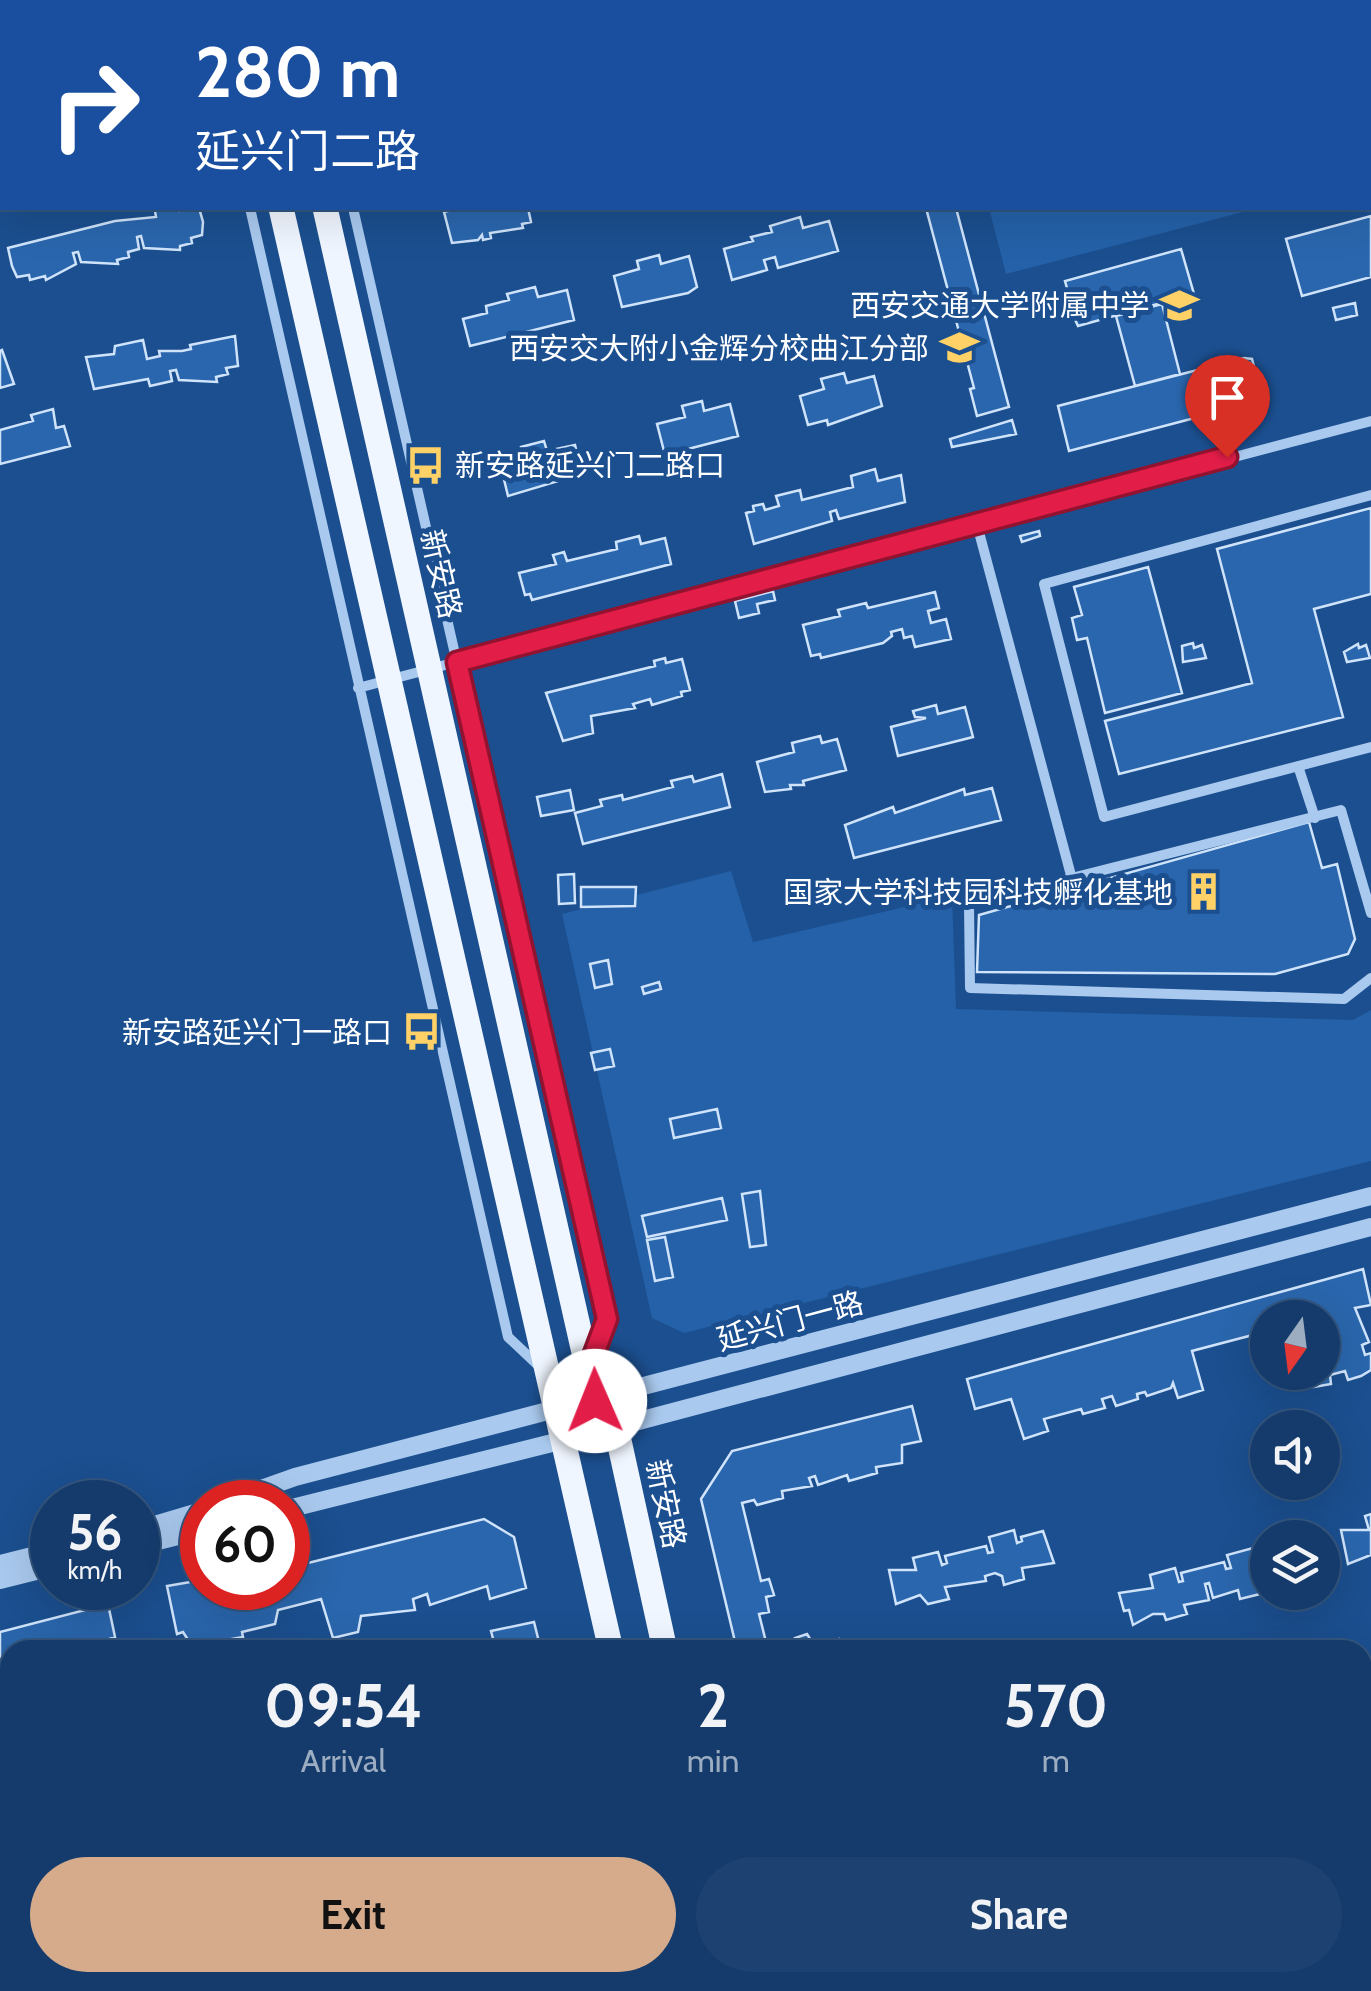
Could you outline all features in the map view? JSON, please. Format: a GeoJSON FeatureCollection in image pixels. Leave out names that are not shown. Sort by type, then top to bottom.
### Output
{"type":"FeatureCollection","features":[{"type":"Feature","properties":{"kind":"main road"},"geometry":{"type":"LineString","coordinates":[[282,210],[609,1640]]}},
{"type":"Feature","properties":{"kind":"main road","name":"新安路"},"geometry":{"type":"LineString","coordinates":[[325,210],[595,1401],[616,1427],[663,1640]]}},
{"type":"Feature","properties":{"kind":"street"},"geometry":{"type":"LineString","coordinates":[[250,210],[508,1337],[547,1374]]}},
{"type":"Feature","properties":{"kind":"street"},"geometry":{"type":"LineString","coordinates":[[353,210],[607,1319],[588,1370]]}},
{"type":"Feature","properties":{"kind":"street"},"geometry":{"type":"LineString","coordinates":[[358,688],[1371,420]]}},
{"type":"Feature","properties":{"kind":"street"},"geometry":{"type":"LineString","coordinates":[[1371,495],[1044,584],[1104,818],[1371,747]]}},
{"type":"Feature","properties":{"kind":"street"},"geometry":{"type":"LineString","coordinates":[[976,522],[1072,879]]}},
{"type":"Feature","properties":{"kind":"street"},"geometry":{"type":"LineString","coordinates":[[1298,766],[1315,818]]}},
{"type":"Feature","properties":{"kind":"street"},"geometry":{"type":"LineString","coordinates":[[1371,913],[1341,810],[969,904],[970,988],[1344,999],[1371,978]]}},
{"type":"Feature","properties":{"kind":"street","name":"延兴门一路"},"geometry":{"type":"LineString","coordinates":[[287,1480],[1371,1196]]}},
{"type":"Feature","properties":{"kind":"street","name":"延兴门一路"},"geometry":{"type":"LineString","coordinates":[[310,1503],[616,1427],[1371,1227]]}},
{"type":"Feature","properties":{"kind":"street"},"geometry":{"type":"LineString","coordinates":[[0,1564],[30,1556]]}},
{"type":"Feature","properties":{"kind":"street"},"geometry":{"type":"LineString","coordinates":[[0,1580],[30,1572]]}},
{"type":"Feature","properties":{"kind":"shaded area"},"geometry":{"type":"Polygon","coordinates":[[[990,210],[1250,210],[1006,274],[990,210]]]}},
{"type":"Feature","properties":{"kind":"shaded area"},"geometry":{"type":"Polygon","coordinates":[[[731,871],[753,942],[952,896],[956,1009],[1353,1020],[1371,1010],[1371,1161],[684,1333],[652,1318],[562,914],[731,871]]]}},
{"type":"Feature","properties":{"kind":"building"},"geometry":{"type":"Polygon","coordinates":[[[200,210],[202,235],[191,238],[192,243],[180,246],[180,250],[144,248],[141,236],[137,237],[139,249],[128,252],[129,257],[117,260],[118,264],[81,262],[78,252],[73,253],[76,264],[46,280],[45,276],[30,280],[29,275],[17,277],[12,266],[8,248],[115,221],[156,217],[155,211],[200,210]]]}},
{"type":"Feature","properties":{"kind":"building"},"geometry":{"type":"Polygon","coordinates":[[[528,210],[531,222],[522,224],[523,228],[490,233],[491,238],[483,240],[482,235],[478,240],[452,243],[444,212],[528,210]]]}},
{"type":"Feature","properties":{"kind":"building"},"geometry":{"type":"Polygon","coordinates":[[[927,210],[957,210],[1009,407],[977,416],[970,389],[974,388],[927,210]]]}},
{"type":"Feature","properties":{"kind":"building"},"geometry":{"type":"Polygon","coordinates":[[[1371,216],[1371,277],[1302,296],[1286,239],[1371,216]]]}},
{"type":"Feature","properties":{"kind":"building"},"geometry":{"type":"Polygon","coordinates":[[[800,217],[803,228],[829,221],[838,251],[778,268],[775,257],[764,260],[767,270],[732,280],[724,249],[753,241],[751,237],[772,232],[770,226],[800,217]]]}},
{"type":"Feature","properties":{"kind":"building"},"geometry":{"type":"Polygon","coordinates":[[[1181,249],[1194,294],[1078,326],[1066,300],[1070,299],[1065,281],[1181,249]]]}},
{"type":"Feature","properties":{"kind":"building"},"geometry":{"type":"Polygon","coordinates":[[[659,255],[661,264],[689,256],[697,287],[688,293],[622,307],[614,276],[639,269],[637,261],[659,255]]]}},
{"type":"Feature","properties":{"kind":"building"},"geometry":{"type":"Polygon","coordinates":[[[535,287],[538,297],[567,290],[574,320],[470,346],[463,319],[487,313],[486,306],[509,300],[507,294],[535,287]]]}},
{"type":"Feature","properties":{"kind":"building"},"geometry":{"type":"Polygon","coordinates":[[[1355,303],[1357,315],[1336,320],[1333,308],[1355,303]]]}},
{"type":"Feature","properties":{"kind":"building"},"geometry":{"type":"Polygon","coordinates":[[[1162,304],[1180,374],[1135,386],[1116,316],[1162,304]]]}},
{"type":"Feature","properties":{"kind":"building"},"geometry":{"type":"Polygon","coordinates":[[[235,336],[238,366],[226,368],[228,374],[216,377],[217,382],[179,380],[176,370],[170,371],[172,381],[150,386],[148,379],[94,389],[86,357],[114,354],[115,346],[143,340],[147,359],[160,356],[159,351],[182,351],[191,349],[190,345],[235,336]]]}},
{"type":"Feature","properties":{"kind":"building"},"geometry":{"type":"Polygon","coordinates":[[[0,351],[14,384],[0,388],[0,351]]]}},
{"type":"Feature","properties":{"kind":"building"},"geometry":{"type":"Polygon","coordinates":[[[1252,359],[1263,400],[1069,451],[1058,406],[1252,359]]]}},
{"type":"Feature","properties":{"kind":"building"},"geometry":{"type":"Polygon","coordinates":[[[844,373],[847,383],[874,376],[882,406],[828,425],[827,420],[808,425],[800,396],[824,389],[821,379],[844,373]]]}},
{"type":"Feature","properties":{"kind":"building"},"geometry":{"type":"Polygon","coordinates":[[[702,401],[704,411],[730,404],[738,436],[665,455],[657,424],[685,417],[682,406],[702,401]]]}},
{"type":"Feature","properties":{"kind":"building"},"geometry":{"type":"Polygon","coordinates":[[[53,409],[56,428],[64,426],[70,446],[0,464],[0,430],[33,421],[31,415],[53,409]]]}},
{"type":"Feature","properties":{"kind":"building"},"geometry":{"type":"Polygon","coordinates":[[[1012,420],[1016,434],[952,447],[950,439],[1012,420]]]}},
{"type":"Feature","properties":{"kind":"building"},"geometry":{"type":"Polygon","coordinates":[[[544,441],[547,451],[575,445],[582,474],[508,496],[500,463],[523,458],[521,447],[544,441]]]}},
{"type":"Feature","properties":{"kind":"building"},"geometry":{"type":"Polygon","coordinates":[[[875,469],[878,481],[901,475],[905,502],[839,519],[836,510],[830,512],[832,521],[754,544],[746,513],[754,511],[753,506],[763,504],[765,510],[779,506],[776,496],[800,490],[802,500],[853,487],[851,476],[875,469]]]}},
{"type":"Feature","properties":{"kind":"building"},"geometry":{"type":"Polygon","coordinates":[[[1371,508],[1371,594],[1314,609],[1343,717],[1119,774],[1105,721],[1252,683],[1217,549],[1371,508]]]}},
{"type":"Feature","properties":{"kind":"building"},"geometry":{"type":"Polygon","coordinates":[[[1039,531],[1040,536],[1022,542],[1020,536],[1039,531]]]}},
{"type":"Feature","properties":{"kind":"building"},"geometry":{"type":"Polygon","coordinates":[[[639,536],[641,544],[665,538],[671,564],[532,600],[530,594],[525,595],[519,573],[556,564],[553,555],[564,552],[567,561],[617,549],[616,542],[639,536]]]}},
{"type":"Feature","properties":{"kind":"building"},"geometry":{"type":"Polygon","coordinates":[[[1148,567],[1182,693],[1105,713],[1087,638],[1077,640],[1072,618],[1082,615],[1074,587],[1148,567]]]}},
{"type":"Feature","properties":{"kind":"building"},"geometry":{"type":"Polygon","coordinates":[[[773,591],[775,600],[757,604],[759,613],[739,618],[735,601],[773,591]]]}},
{"type":"Feature","properties":{"kind":"building"},"geometry":{"type":"Polygon","coordinates":[[[935,592],[939,608],[928,611],[931,623],[946,619],[951,639],[915,647],[912,636],[904,638],[902,629],[891,632],[892,636],[883,643],[821,658],[820,654],[811,656],[803,625],[840,616],[838,610],[866,603],[868,608],[935,592]]]}},
{"type":"Feature","properties":{"kind":"building"},"geometry":{"type":"Polygon","coordinates":[[[1193,643],[1194,648],[1202,645],[1206,658],[1183,662],[1182,646],[1193,643]]]}},
{"type":"Feature","properties":{"kind":"building"},"geometry":{"type":"Polygon","coordinates":[[[1358,644],[1359,648],[1366,645],[1370,658],[1347,662],[1344,652],[1358,644]]]}},
{"type":"Feature","properties":{"kind":"building"},"geometry":{"type":"Polygon","coordinates":[[[665,658],[666,663],[682,659],[690,690],[652,705],[650,699],[633,704],[635,708],[591,716],[593,733],[563,741],[546,693],[655,666],[654,661],[665,658]]]}},
{"type":"Feature","properties":{"kind":"building"},"geometry":{"type":"Polygon","coordinates":[[[936,705],[938,714],[965,707],[973,737],[898,756],[891,727],[926,718],[915,717],[913,711],[936,705]]]}},
{"type":"Feature","properties":{"kind":"building"},"geometry":{"type":"Polygon","coordinates":[[[820,736],[822,743],[837,739],[846,770],[803,781],[804,785],[790,785],[791,789],[765,792],[757,762],[794,752],[792,743],[820,736]]]}},
{"type":"Feature","properties":{"kind":"building"},"geometry":{"type":"Polygon","coordinates":[[[722,774],[730,807],[583,844],[575,813],[602,806],[600,800],[622,795],[623,800],[673,787],[671,781],[692,776],[694,782],[722,774]]]}},
{"type":"Feature","properties":{"kind":"building"},"geometry":{"type":"Polygon","coordinates":[[[992,788],[1001,820],[854,858],[845,825],[893,807],[895,813],[964,789],[965,795],[992,788]]]}},
{"type":"Feature","properties":{"kind":"building"},"geometry":{"type":"Polygon","coordinates":[[[570,790],[574,810],[541,816],[537,797],[570,790]]]}},
{"type":"Feature","properties":{"kind":"building","name":"国家大学科技园科技孵化基地"},"geometry":{"type":"Polygon","coordinates":[[[1309,822],[1322,868],[1337,864],[1355,939],[1348,954],[1275,974],[977,972],[979,915],[1309,822]]]}},
{"type":"Feature","properties":{"kind":"building"},"geometry":{"type":"Polygon","coordinates":[[[574,874],[575,903],[559,904],[558,875],[574,874]]]}},
{"type":"Feature","properties":{"kind":"building"},"geometry":{"type":"Polygon","coordinates":[[[581,887],[636,887],[635,906],[581,907],[581,887]]]}},
{"type":"Feature","properties":{"kind":"building"},"geometry":{"type":"Polygon","coordinates":[[[608,960],[612,984],[595,988],[590,964],[608,960]]]}},
{"type":"Feature","properties":{"kind":"building"},"geometry":{"type":"Polygon","coordinates":[[[659,982],[661,989],[644,994],[642,987],[659,982]]]}},
{"type":"Feature","properties":{"kind":"building"},"geometry":{"type":"Polygon","coordinates":[[[610,1049],[614,1066],[595,1070],[591,1053],[610,1049]]]}},
{"type":"Feature","properties":{"kind":"building"},"geometry":{"type":"Polygon","coordinates":[[[717,1109],[721,1128],[674,1138],[670,1119],[717,1109]]]}},
{"type":"Feature","properties":{"kind":"building"},"geometry":{"type":"Polygon","coordinates":[[[760,1191],[766,1245],[750,1247],[742,1194],[760,1191]]]}},
{"type":"Feature","properties":{"kind":"building"},"geometry":{"type":"Polygon","coordinates":[[[722,1198],[727,1220],[647,1237],[642,1216],[722,1198]]]}},
{"type":"Feature","properties":{"kind":"building"},"geometry":{"type":"Polygon","coordinates":[[[665,1237],[673,1277],[655,1281],[647,1240],[665,1237]]]}},
{"type":"Feature","properties":{"kind":"building"},"geometry":{"type":"Polygon","coordinates":[[[1363,1269],[1371,1305],[1355,1308],[1369,1342],[1362,1345],[1365,1355],[1371,1353],[1371,1370],[1348,1380],[1345,1371],[1340,1372],[1340,1300],[1251,1300],[1363,1269]]]}},
{"type":"Feature","properties":{"kind":"building"},"geometry":{"type":"Polygon","coordinates":[[[1250,1300],[1250,1336],[1192,1351],[1203,1390],[1178,1398],[1173,1383],[1171,1388],[1147,1396],[1145,1392],[1137,1394],[1138,1399],[1116,1406],[1112,1396],[1102,1399],[1105,1408],[1083,1414],[1081,1409],[1044,1419],[1048,1431],[1024,1439],[1011,1399],[975,1409],[967,1379],[1250,1300]]]}},
{"type":"Feature","properties":{"kind":"building"},"geometry":{"type":"Polygon","coordinates":[[[912,1406],[921,1441],[902,1445],[902,1463],[876,1467],[877,1473],[849,1481],[847,1475],[818,1485],[815,1476],[809,1478],[812,1486],[782,1491],[783,1498],[757,1505],[754,1500],[742,1503],[761,1581],[769,1579],[774,1595],[766,1597],[769,1612],[759,1614],[766,1640],[735,1640],[701,1499],[732,1451],[912,1406]]]}},
{"type":"Feature","properties":{"kind":"building"},"geometry":{"type":"Polygon","coordinates":[[[1371,1514],[1371,1555],[1348,1564],[1341,1530],[1369,1530],[1365,1516],[1371,1514]]]}},
{"type":"Feature","properties":{"kind":"building"},"geometry":{"type":"Polygon","coordinates":[[[484,1519],[514,1537],[526,1588],[490,1599],[487,1586],[430,1605],[427,1594],[413,1599],[415,1610],[361,1616],[358,1632],[333,1638],[321,1599],[310,1602],[310,1562],[484,1519]]]}},
{"type":"Feature","properties":{"kind":"building"},"geometry":{"type":"Polygon","coordinates":[[[1014,1530],[1017,1543],[1022,1541],[1021,1537],[1043,1531],[1054,1563],[1022,1568],[1024,1579],[1004,1585],[1002,1576],[995,1573],[985,1576],[986,1581],[945,1587],[949,1599],[928,1604],[920,1595],[896,1604],[889,1570],[916,1570],[913,1558],[938,1552],[942,1565],[947,1563],[945,1556],[986,1546],[988,1553],[993,1552],[989,1537],[1014,1530]]]}},
{"type":"Feature","properties":{"kind":"building"},"geometry":{"type":"Polygon","coordinates":[[[1250,1549],[1250,1596],[1240,1599],[1238,1590],[1213,1598],[1209,1583],[1205,1584],[1209,1600],[1184,1605],[1187,1614],[1166,1620],[1164,1614],[1153,1614],[1133,1625],[1129,1610],[1124,1611],[1119,1593],[1153,1588],[1150,1575],[1175,1568],[1179,1582],[1183,1581],[1181,1573],[1224,1562],[1226,1569],[1231,1568],[1227,1555],[1250,1549]]]}},
{"type":"Feature","properties":{"kind":"building"},"geometry":{"type":"Polygon","coordinates":[[[180,1584],[180,1610],[278,1610],[275,1624],[242,1632],[243,1637],[188,1640],[183,1632],[177,1634],[167,1586],[180,1584]]]}},
{"type":"Feature","properties":{"kind":"building"},"geometry":{"type":"Polygon","coordinates":[[[85,1610],[109,1610],[115,1637],[106,1640],[0,1640],[0,1632],[85,1610]]]}},
{"type":"Feature","properties":{"kind":"building"},"geometry":{"type":"Polygon","coordinates":[[[534,1622],[538,1640],[493,1640],[491,1631],[534,1622]]]}},
{"type":"Feature","properties":{"kind":"place","name":"西安交通大学附属中学"},"geometry":{"type":"Point","coordinates":[1180,305]}},
{"type":"Feature","properties":{"kind":"place","name":"西安交大附小金辉分校曲江分部"},"geometry":{"type":"Point","coordinates":[959,348]}},
{"type":"Feature","properties":{"kind":"place","name":"新安路延兴门二路口"},"geometry":{"type":"Point","coordinates":[425,465]}},
{"type":"Feature","properties":{"kind":"place","name":"国家大学科技园科技孵化基地"},"geometry":{"type":"Point","coordinates":[1203,892]}},
{"type":"Feature","properties":{"kind":"place","name":"新安路延兴门一路口"},"geometry":{"type":"Point","coordinates":[422,1032]}},
{"type":"Feature","properties":{"kind":"route"},"geometry":{"type":"LineString","coordinates":[[595,1401],[588,1370],[607,1319],[457,662],[1227,457]]}}]}
